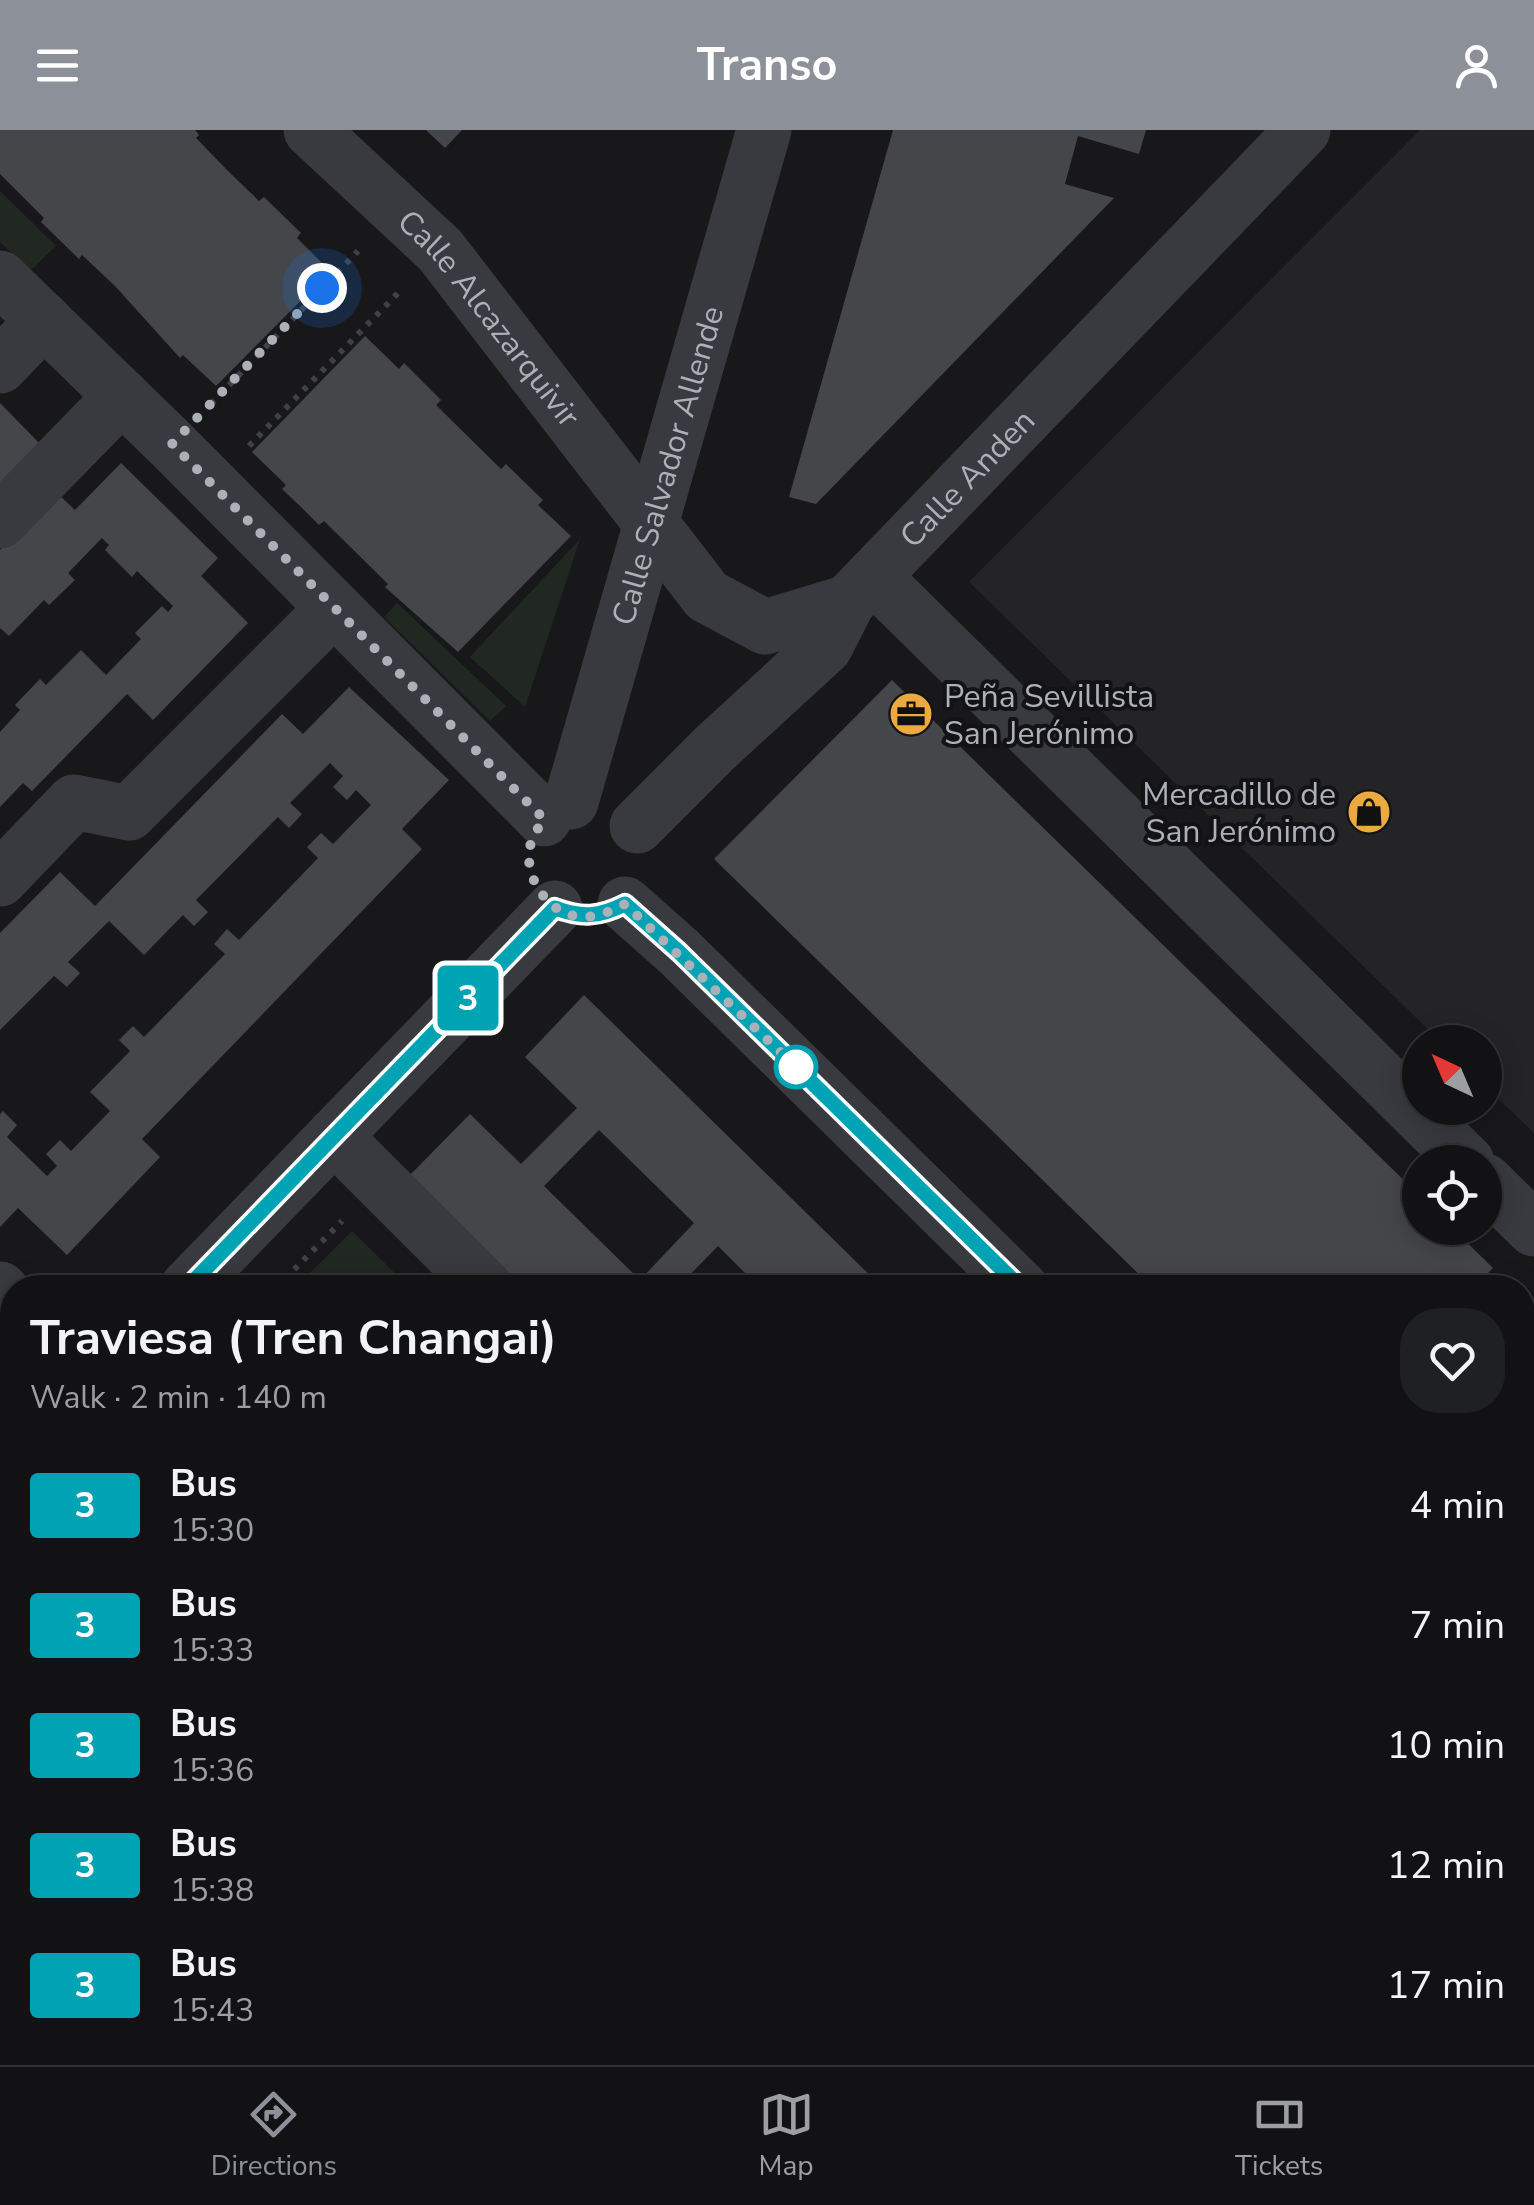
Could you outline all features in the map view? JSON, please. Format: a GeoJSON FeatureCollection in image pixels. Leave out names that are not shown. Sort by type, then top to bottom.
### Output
{"type":"FeatureCollection","features":[{"type":"Feature","properties":{"kind":"street","name":"Calle Alcazarquivir"},"geometry":{"type":"LineString","coordinates":[[311,130],[440,250],[707,596],[764,627]]}},
{"type":"Feature","properties":{"kind":"street","name":"Calle Salvador Allende"},"geometry":{"type":"LineString","coordinates":[[558,811],[650,521],[764,130]]}},
{"type":"Feature","properties":{"kind":"street","name":"Calle Anden"},"geometry":{"type":"LineString","coordinates":[[638,826],[826,647],[860,589],[1303,130]]}},
{"type":"Feature","properties":{"kind":"street"},"geometry":{"type":"LineString","coordinates":[[0,278],[172,444],[332,608],[558,811]]}},
{"type":"Feature","properties":{"kind":"street"},"geometry":{"type":"LineString","coordinates":[[0,366],[44,320]]}},
{"type":"Feature","properties":{"kind":"street"},"geometry":{"type":"LineString","coordinates":[[0,520],[122,396]]}},
{"type":"Feature","properties":{"kind":"street"},"geometry":{"type":"LineString","coordinates":[[768,700],[774,668],[764,627],[860,589],[1448,1145]]}},
{"type":"Feature","properties":{"kind":"street"},"geometry":{"type":"LineString","coordinates":[[0,880],[74,802],[129,813],[332,608]]}},
{"type":"Feature","properties":{"kind":"street"},"geometry":{"type":"LineString","coordinates":[[596,800],[620,808],[638,826],[644,842],[644,875],[625,904],[603,914],[578,917],[555,908],[540,894],[529,856],[533,836],[558,811],[596,800]]}},
{"type":"Feature","properties":{"kind":"street"},"geometry":{"type":"LineString","coordinates":[[625,904],[679,952],[1008,1275]]}},
{"type":"Feature","properties":{"kind":"street"},"geometry":{"type":"LineString","coordinates":[[200,1275],[555,908]]}},
{"type":"Feature","properties":{"kind":"street"},"geometry":{"type":"LineString","coordinates":[[334,1136],[473,1275]]}},
{"type":"Feature","properties":{"kind":"street"},"geometry":{"type":"LineString","coordinates":[[1502,1198],[1534,1229]]}},
{"type":"Feature","properties":{"kind":"path"},"geometry":{"type":"LineString","coordinates":[[172,444],[398,210]]}},
{"type":"Feature","properties":{"kind":"path"},"geometry":{"type":"LineString","coordinates":[[211,485],[440,250]]}},
{"type":"Feature","properties":{"kind":"path"},"geometry":{"type":"LineString","coordinates":[[289,1275],[381,1183]]}},
{"type":"Feature","properties":{"kind":"shaded area","name":"Mercadillo de San Jerónimo"},"geometry":{"type":"Polygon","coordinates":[[[1420,130],[1534,130],[1534,1133],[1502,1102],[1502,1025],[1424,1025],[969,582],[1420,130]]]}},
{"type":"Feature","properties":{"kind":"shaded area"},"geometry":{"type":"Polygon","coordinates":[[[0,191],[56,246],[30,271],[0,242],[0,191]]]}},
{"type":"Feature","properties":{"kind":"shaded area"},"geometry":{"type":"Polygon","coordinates":[[[580,539],[525,707],[470,657],[580,539]]]}},
{"type":"Feature","properties":{"kind":"shaded area"},"geometry":{"type":"Polygon","coordinates":[[[397,603],[506,706],[490,721],[384,617],[397,603]]]}},
{"type":"Feature","properties":{"kind":"shaded area"},"geometry":{"type":"Polygon","coordinates":[[[352,1231],[397,1275],[308,1275],[352,1231]]]}},
{"type":"Feature","properties":{"kind":"building"},"geometry":{"type":"Polygon","coordinates":[[[0,130],[195,130],[199,135],[196,138],[228,171],[259,201],[264,197],[301,233],[297,238],[330,271],[216,386],[183,355],[180,358],[115,286],[82,255],[79,259],[41,222],[44,218],[0,174],[0,130]]]}},
{"type":"Feature","properties":{"kind":"building"},"geometry":{"type":"Polygon","coordinates":[[[426,130],[462,130],[445,148],[426,130]]]}},
{"type":"Feature","properties":{"kind":"building"},"geometry":{"type":"Polygon","coordinates":[[[893,130],[1146,130],[1139,154],[1078,136],[1065,184],[1114,198],[816,504],[789,497],[893,130]]]}},
{"type":"Feature","properties":{"kind":"building"},"geometry":{"type":"Polygon","coordinates":[[[365,336],[399,369],[404,363],[441,400],[436,405],[501,469],[506,464],[543,500],[538,505],[571,536],[458,652],[385,587],[388,584],[324,521],[319,525],[252,452],[365,336]]]}},
{"type":"Feature","properties":{"kind":"building"},"geometry":{"type":"Polygon","coordinates":[[[0,403],[45,449],[0,493],[0,403]]]}},
{"type":"Feature","properties":{"kind":"building"},"geometry":{"type":"Polygon","coordinates":[[[121,463],[218,558],[201,576],[248,623],[153,720],[127,694],[32,791],[23,783],[0,807],[0,732],[20,710],[15,705],[40,679],[46,685],[81,650],[106,675],[141,639],[135,633],[162,606],[168,612],[173,606],[137,571],[132,577],[105,550],[109,545],[102,538],[68,573],[75,580],[49,605],[44,600],[9,636],[0,628],[0,550],[56,492],[75,510],[121,463]]]}},
{"type":"Feature","properties":{"kind":"building"},"geometry":{"type":"Polygon","coordinates":[[[892,680],[1402,1178],[1402,1245],[1469,1245],[1493,1268],[1486,1275],[1140,1275],[714,859],[892,680]]]}},
{"type":"Feature","properties":{"kind":"building"},"geometry":{"type":"Polygon","coordinates":[[[349,687],[449,780],[402,829],[422,849],[142,1139],[160,1157],[67,1255],[18,1208],[0,1227],[0,1114],[3,1111],[17,1125],[7,1137],[47,1176],[57,1166],[46,1154],[60,1140],[71,1151],[110,1111],[90,1092],[130,1051],[119,1040],[133,1026],[144,1037],[225,954],[214,944],[227,929],[239,940],[318,858],[307,847],[321,833],[333,844],[371,805],[356,790],[347,800],[333,787],[343,776],[330,763],[290,803],[302,814],[289,828],[278,817],[196,900],[208,912],[194,926],[183,915],[144,955],[109,921],[68,962],[80,973],[67,987],[54,976],[0,1030],[0,933],[60,872],[95,906],[282,714],[303,734],[349,687]]]}},
{"type":"Feature","properties":{"kind":"building"},"geometry":{"type":"Polygon","coordinates":[[[584,995],[870,1275],[747,1275],[718,1246],[690,1275],[645,1275],[694,1223],[599,1130],[544,1186],[635,1275],[509,1275],[409,1176],[470,1114],[521,1164],[577,1108],[525,1057],[584,995]]]}},
{"type":"Feature","properties":{"kind":"bus line","name":"3"},"geometry":{"type":"LineString","coordinates":[[200,1275],[555,908],[578,917],[603,914],[625,904],[679,952],[1008,1275]]}},
{"type":"Feature","properties":{"kind":"place","name":"Peña Sevillista San Jerónimo"},"geometry":{"type":"Point","coordinates":[911,714]}},
{"type":"Feature","properties":{"kind":"place","name":"Mercadillo de San Jerónimo"},"geometry":{"type":"Point","coordinates":[1369,812]}},
{"type":"Feature","properties":{"kind":"route"},"geometry":{"type":"LineString","coordinates":[[322,288],[172,444],[544,819],[533,836],[529,856],[540,894],[555,908],[578,917],[603,914],[625,904],[796,1067]]}}]}
